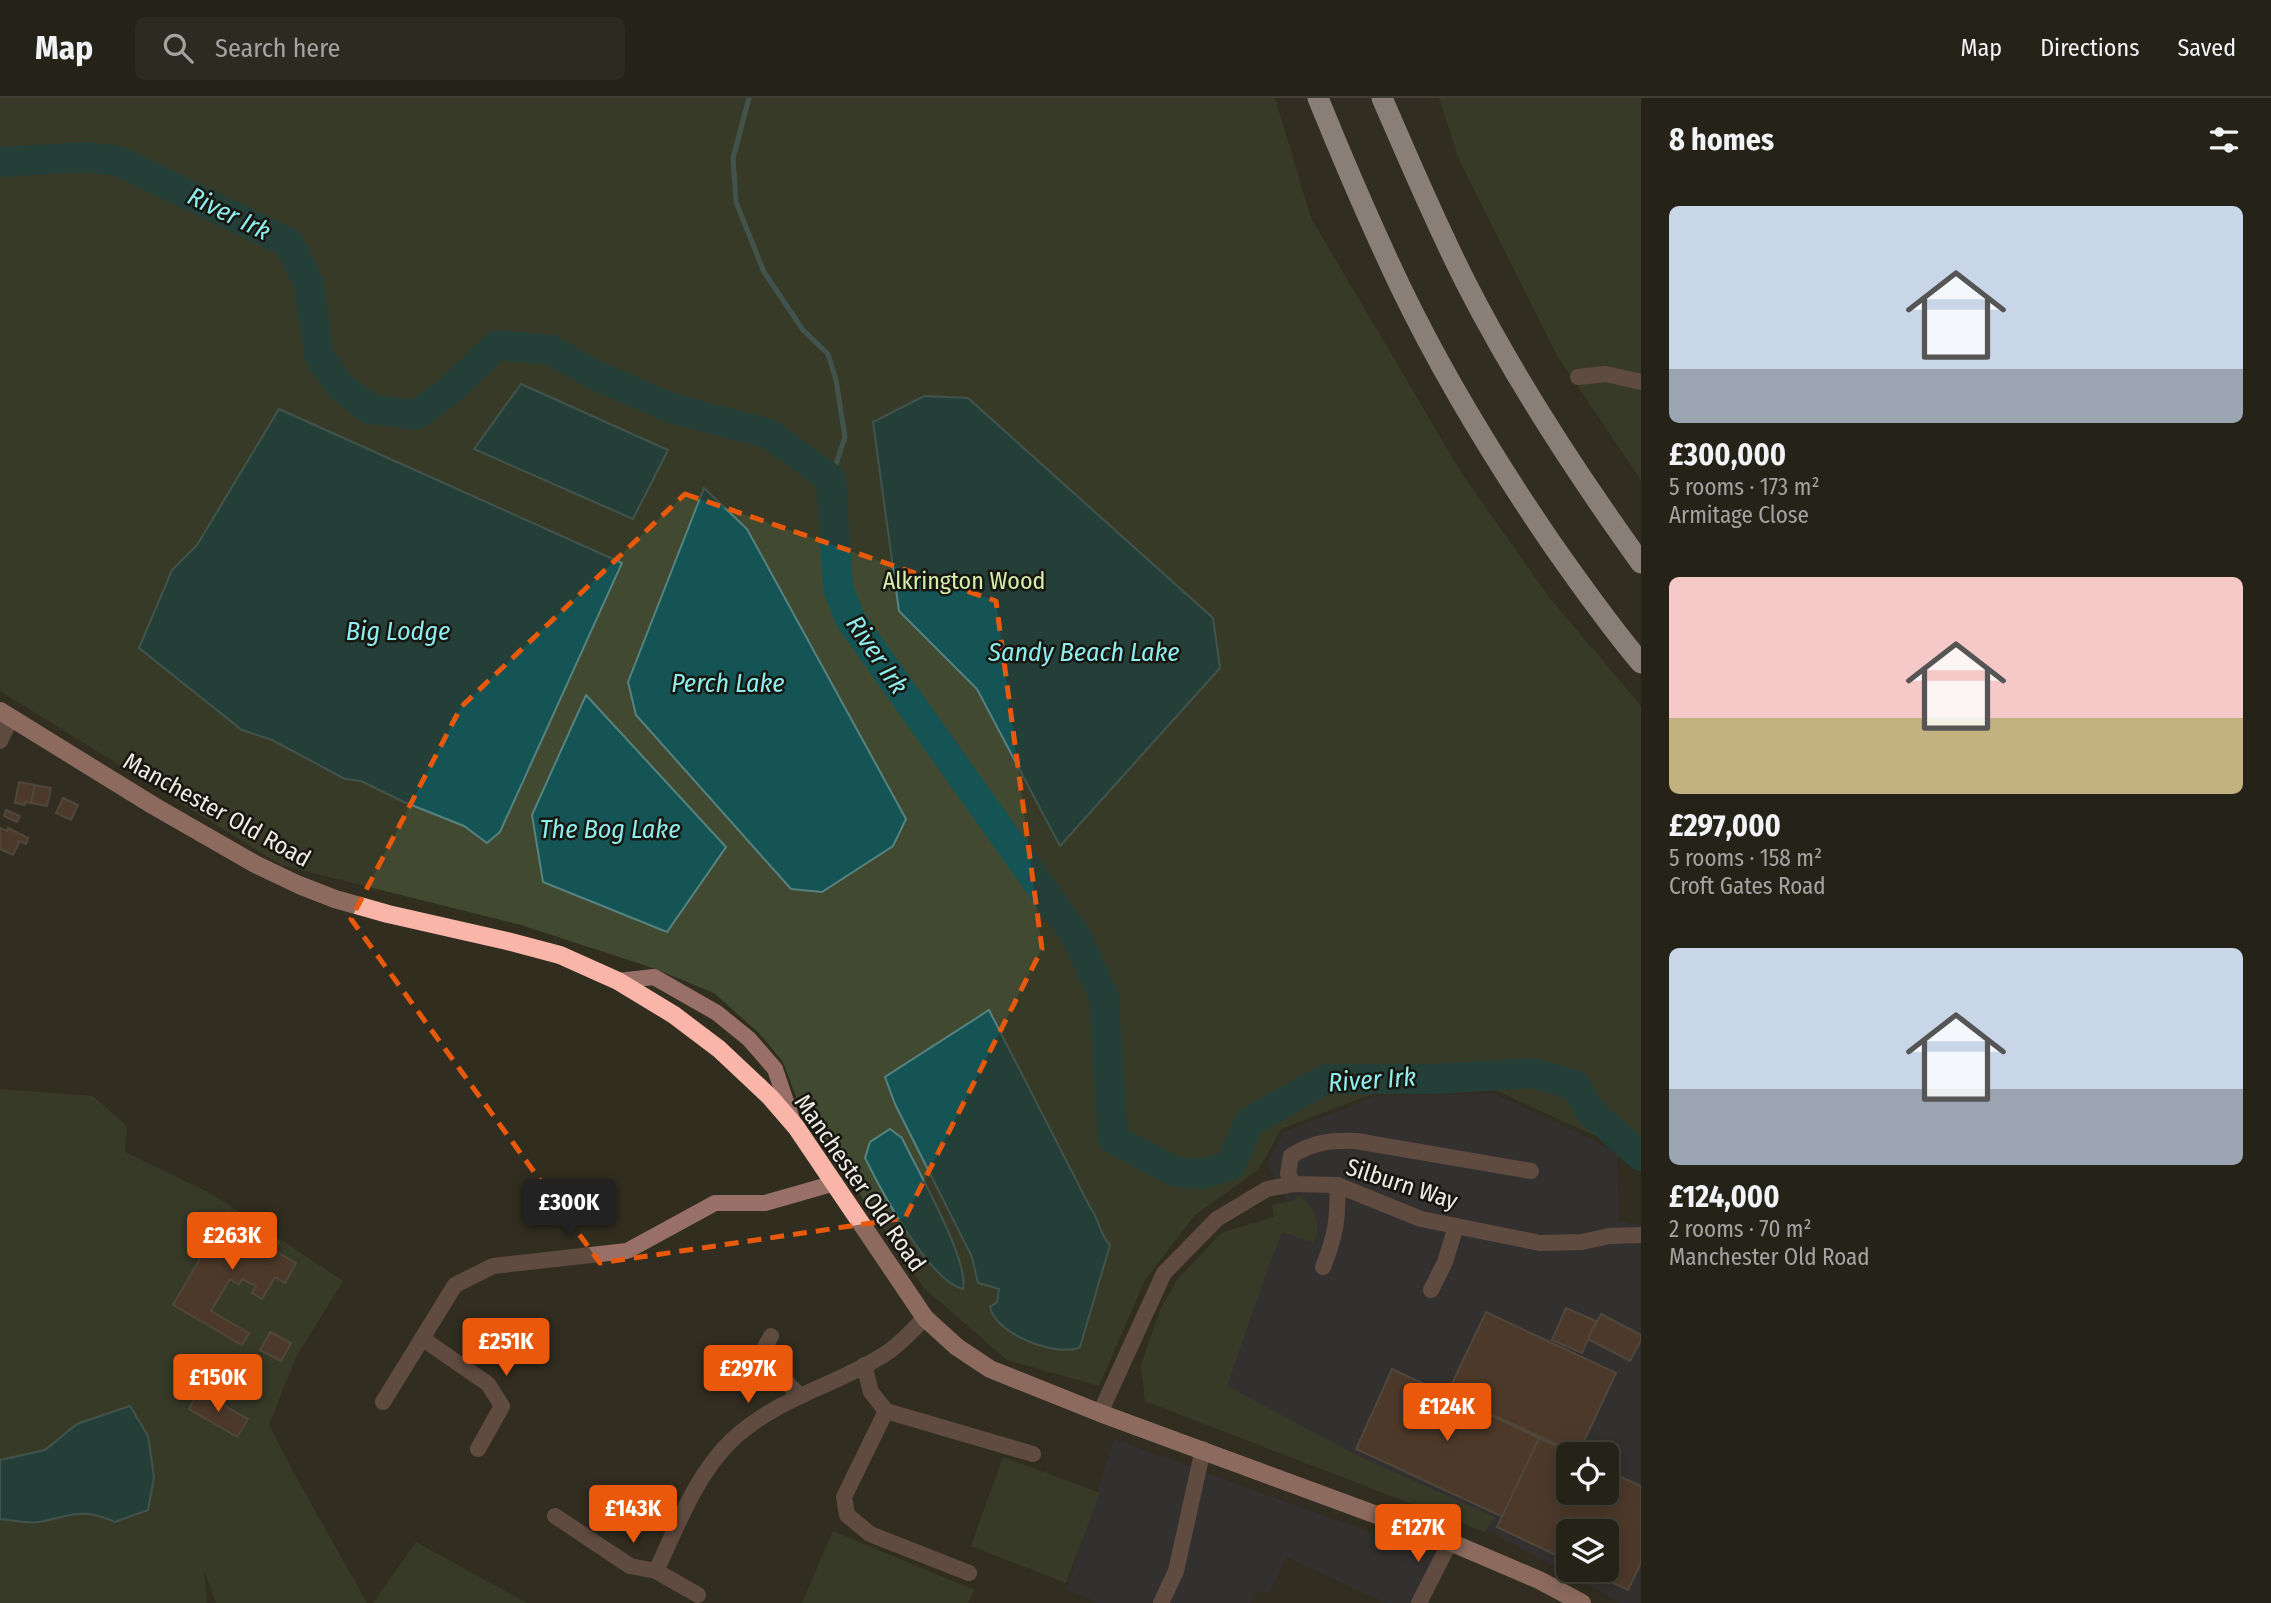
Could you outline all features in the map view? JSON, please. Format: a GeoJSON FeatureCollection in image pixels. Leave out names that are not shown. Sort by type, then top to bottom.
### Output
{"type":"FeatureCollection","features":[{"type":"Feature","properties":{"kind":"highway"},"geometry":{"type":"LineString","coordinates":[[1318,98],[1402,290],[1449,380],[1514,487],[1581,584],[1641,663]]}},
{"type":"Feature","properties":{"kind":"highway"},"geometry":{"type":"LineString","coordinates":[[1382,98],[1466,283],[1506,355],[1553,434],[1641,563]]}},
{"type":"Feature","properties":{"kind":"main road","name":"Manchester Old Road"},"geometry":{"type":"LineString","coordinates":[[5,715],[154,806],[255,864],[299,885],[335,899],[388,914],[560,955],[618,981],[674,1015],[719,1049],[770,1097],[796,1127],[925,1318],[957,1347],[990,1369],[1100,1413],[1450,1542],[1539,1580],[1582,1603]]}},
{"type":"Feature","properties":{"kind":"street"},"geometry":{"type":"LineString","coordinates":[[1578,377],[1606,374],[1641,382]]}},
{"type":"Feature","properties":{"kind":"street"},"geometry":{"type":"LineString","coordinates":[[0,741],[5,715]]}},
{"type":"Feature","properties":{"kind":"street"},"geometry":{"type":"LineString","coordinates":[[618,981],[654,977],[717,1013],[749,1039],[775,1069],[796,1127]]}},
{"type":"Feature","properties":{"kind":"street"},"geometry":{"type":"LineString","coordinates":[[1294,1184],[1288,1174],[1291,1156],[1305,1147],[1330,1140],[1356,1141],[1531,1171]]}},
{"type":"Feature","properties":{"kind":"street"},"geometry":{"type":"LineString","coordinates":[[383,1402],[456,1285],[493,1266],[627,1251],[715,1203],[765,1203],[835,1183]]}},
{"type":"Feature","properties":{"kind":"street","name":"Silburn Way"},"geometry":{"type":"LineString","coordinates":[[1100,1413],[1164,1273],[1217,1219],[1267,1189],[1294,1184],[1336,1185],[1422,1219],[1541,1243],[1582,1242],[1609,1236],[1641,1235]]}},
{"type":"Feature","properties":{"kind":"street"},"geometry":{"type":"LineString","coordinates":[[1322,1268],[1333,1242],[1338,1212],[1336,1185]]}},
{"type":"Feature","properties":{"kind":"street"},"geometry":{"type":"LineString","coordinates":[[1431,1290],[1445,1262],[1456,1226]]}},
{"type":"Feature","properties":{"kind":"street"},"geometry":{"type":"LineString","coordinates":[[656,1571],[689,1500],[729,1443],[752,1424],[799,1395],[829,1384],[886,1354],[925,1318]]}},
{"type":"Feature","properties":{"kind":"street"},"geometry":{"type":"LineString","coordinates":[[771,1336],[759,1358],[770,1364],[799,1395]]}},
{"type":"Feature","properties":{"kind":"street"},"geometry":{"type":"LineString","coordinates":[[423,1339],[488,1384],[502,1406],[478,1449]]}},
{"type":"Feature","properties":{"kind":"street"},"geometry":{"type":"LineString","coordinates":[[864,1365],[871,1392],[886,1411],[1033,1454]]}},
{"type":"Feature","properties":{"kind":"street"},"geometry":{"type":"LineString","coordinates":[[886,1411],[844,1497],[847,1515],[870,1534],[968,1573]]}},
{"type":"Feature","properties":{"kind":"street"},"geometry":{"type":"LineString","coordinates":[[1161,1603],[1176,1572],[1203,1449]]}},
{"type":"Feature","properties":{"kind":"street"},"geometry":{"type":"LineString","coordinates":[[555,1516],[630,1566],[656,1571],[698,1595]]}},
{"type":"Feature","properties":{"kind":"street"},"geometry":{"type":"LineString","coordinates":[[1419,1603],[1450,1542]]}},
{"type":"Feature","properties":{"kind":"highlighted area"},"geometry":{"type":"Polygon","coordinates":[[[685,494],[996,601],[1042,949],[905,1218],[600,1263],[351,919],[461,707],[685,494]]]}},
{"type":"Feature","properties":{"kind":"shaded area"},"geometry":{"type":"Polygon","coordinates":[[[1495,1094],[1617,1152],[1619,1221],[1641,1226],[1641,1603],[1621,1603],[1583,1582],[1619,1582],[1619,1519],[1556,1519],[1556,1567],[1484,1528],[1209,1424],[1289,1205],[1267,1163],[1284,1132],[1377,1096],[1495,1094]]]}},
{"type":"Feature","properties":{"kind":"shaded area"},"geometry":{"type":"Polygon","coordinates":[[[1114,1439],[1437,1556],[1411,1603],[1386,1603],[1287,1557],[1269,1592],[1256,1591],[1251,1603],[1099,1603],[1067,1590],[1114,1439]]]}},
{"type":"Feature","properties":{"kind":"green space","name":"Alkrington Wood"},"geometry":{"type":"Polygon","coordinates":[[[0,98],[1275,98],[1311,218],[1462,474],[1549,597],[1641,706],[1641,1157],[1493,1089],[1372,1094],[1281,1129],[1259,1169],[1195,1215],[1145,1280],[1099,1386],[1007,1360],[924,1288],[799,1105],[783,1062],[760,1034],[714,993],[653,968],[521,925],[281,865],[0,691],[0,98]]]}},
{"type":"Feature","properties":{"kind":"green space"},"geometry":{"type":"Polygon","coordinates":[[[1439,98],[1641,98],[1641,480],[1558,357],[1458,157],[1439,98]]]}},
{"type":"Feature","properties":{"kind":"green space"},"geometry":{"type":"Polygon","coordinates":[[[0,1089],[93,1096],[127,1126],[125,1152],[212,1194],[343,1281],[295,1359],[269,1425],[367,1603],[216,1603],[204,1570],[207,1603],[0,1603],[0,1089]]]}},
{"type":"Feature","properties":{"kind":"green space"},"geometry":{"type":"Polygon","coordinates":[[[1298,1195],[1310,1205],[1316,1216],[1314,1243],[1283,1232],[1227,1386],[1354,1454],[1495,1517],[1485,1532],[1145,1401],[1141,1365],[1160,1310],[1177,1280],[1221,1233],[1274,1217],[1272,1205],[1295,1200],[1298,1195]]]}},
{"type":"Feature","properties":{"kind":"green space"},"geometry":{"type":"Polygon","coordinates":[[[1003,1457],[1100,1493],[1066,1583],[971,1546],[1003,1457]]]}},
{"type":"Feature","properties":{"kind":"green space"},"geometry":{"type":"Polygon","coordinates":[[[833,1531],[974,1590],[968,1603],[802,1603],[833,1531]]]}},
{"type":"Feature","properties":{"kind":"green space"},"geometry":{"type":"Polygon","coordinates":[[[416,1542],[527,1603],[373,1603],[416,1542]]]}},
{"type":"Feature","properties":{"kind":"water"},"geometry":{"type":"Polygon","coordinates":[[[521,384],[668,450],[633,519],[474,449],[521,384]]]}},
{"type":"Feature","properties":{"kind":"water","name":"Sandy Beach Lake"},"geometry":{"type":"Polygon","coordinates":[[[924,396],[968,398],[1213,618],[1220,668],[1060,846],[977,689],[899,611],[873,422],[924,396]]]}},
{"type":"Feature","properties":{"kind":"water","name":"Big Lodge"},"geometry":{"type":"Polygon","coordinates":[[[279,409],[622,563],[500,832],[487,843],[464,826],[361,781],[345,779],[272,740],[242,730],[139,648],[172,570],[197,545],[279,409]]]}},
{"type":"Feature","properties":{"kind":"water","name":"Perch Lake"},"geometry":{"type":"Polygon","coordinates":[[[704,488],[747,529],[906,819],[893,846],[822,892],[791,889],[636,715],[628,682],[704,488]]]}},
{"type":"Feature","properties":{"kind":"water","name":"The Bog Lake"},"geometry":{"type":"Polygon","coordinates":[[[586,695],[726,847],[667,932],[543,882],[532,815],[586,695]]]}},
{"type":"Feature","properties":{"kind":"water"},"geometry":{"type":"Polygon","coordinates":[[[989,1010],[1110,1245],[1080,1347],[1070,1350],[1028,1341],[1003,1326],[994,1317],[990,1307],[997,1302],[999,1289],[978,1283],[972,1257],[895,1104],[885,1077],[989,1010]]]}},
{"type":"Feature","properties":{"kind":"water"},"geometry":{"type":"Polygon","coordinates":[[[890,1129],[902,1138],[940,1214],[958,1258],[963,1289],[949,1282],[921,1252],[894,1211],[865,1158],[870,1142],[890,1129]]]}},
{"type":"Feature","properties":{"kind":"water"},"geometry":{"type":"Polygon","coordinates":[[[130,1406],[148,1436],[154,1477],[148,1510],[115,1522],[85,1514],[34,1522],[0,1519],[0,1460],[45,1450],[77,1424],[130,1406]]]}},
{"type":"Feature","properties":{"kind":"building"},"geometry":{"type":"Polygon","coordinates":[[[19,782],[35,785],[31,803],[15,803],[19,782]]]}},
{"type":"Feature","properties":{"kind":"building"},"geometry":{"type":"Polygon","coordinates":[[[35,785],[51,788],[47,806],[31,803],[35,785]]]}},
{"type":"Feature","properties":{"kind":"building"},"geometry":{"type":"Polygon","coordinates":[[[63,798],[78,805],[71,820],[56,813],[63,798]]]}},
{"type":"Feature","properties":{"kind":"building"},"geometry":{"type":"Polygon","coordinates":[[[6,810],[20,816],[17,822],[4,816],[6,810]]]}},
{"type":"Feature","properties":{"kind":"building"},"geometry":{"type":"Polygon","coordinates":[[[0,828],[7,831],[8,828],[28,838],[26,844],[20,841],[13,855],[0,849],[0,828]]]}},
{"type":"Feature","properties":{"kind":"building"},"geometry":{"type":"Polygon","coordinates":[[[227,1212],[279,1242],[274,1250],[296,1263],[285,1283],[275,1277],[262,1299],[252,1293],[256,1286],[242,1279],[239,1285],[230,1279],[211,1311],[249,1333],[242,1345],[173,1305],[227,1212]]]}},
{"type":"Feature","properties":{"kind":"building"},"geometry":{"type":"Polygon","coordinates":[[[1566,1308],[1596,1321],[1582,1353],[1552,1340],[1566,1308]]]}},
{"type":"Feature","properties":{"kind":"building"},"geometry":{"type":"Polygon","coordinates":[[[1486,1312],[1616,1373],[1584,1442],[1556,1444],[1447,1394],[1486,1312]]]}},
{"type":"Feature","properties":{"kind":"building"},"geometry":{"type":"Polygon","coordinates":[[[1601,1314],[1641,1335],[1630,1361],[1588,1339],[1601,1314]]]}},
{"type":"Feature","properties":{"kind":"building"},"geometry":{"type":"Polygon","coordinates":[[[270,1332],[291,1343],[281,1361],[260,1350],[270,1332]]]}},
{"type":"Feature","properties":{"kind":"building"},"geometry":{"type":"Polygon","coordinates":[[[1392,1369],[1539,1438],[1503,1517],[1356,1449],[1392,1369]]]}},
{"type":"Feature","properties":{"kind":"building"},"geometry":{"type":"Polygon","coordinates":[[[199,1391],[248,1419],[237,1437],[189,1409],[199,1391]]]}},
{"type":"Feature","properties":{"kind":"building"},"geometry":{"type":"Polygon","coordinates":[[[1539,1438],[1556,1446],[1556,1505],[1619,1505],[1619,1476],[1641,1486],[1641,1563],[1628,1590],[1611,1582],[1619,1582],[1619,1519],[1556,1519],[1556,1555],[1497,1527],[1539,1438]]]}},
{"type":"Feature","properties":{"kind":"waterway"},"geometry":{"type":"LineString","coordinates":[[749,98],[733,158],[736,202],[764,272],[803,330],[828,354],[836,380],[845,437],[831,479]]}},
{"type":"Feature","properties":{"kind":"waterway","name":"River Irk"},"geometry":{"type":"LineString","coordinates":[[0,162],[85,157],[118,161],[289,243],[309,284],[319,356],[340,386],[370,409],[416,415],[448,392],[497,345],[551,350],[593,374],[671,408],[769,434],[831,479],[838,588],[850,619],[1076,936],[1104,997],[1113,1139],[1176,1172],[1202,1174],[1231,1165],[1249,1122],[1326,1079],[1436,1079],[1533,1073],[1575,1085],[1590,1111],[1641,1156]]}}]}
